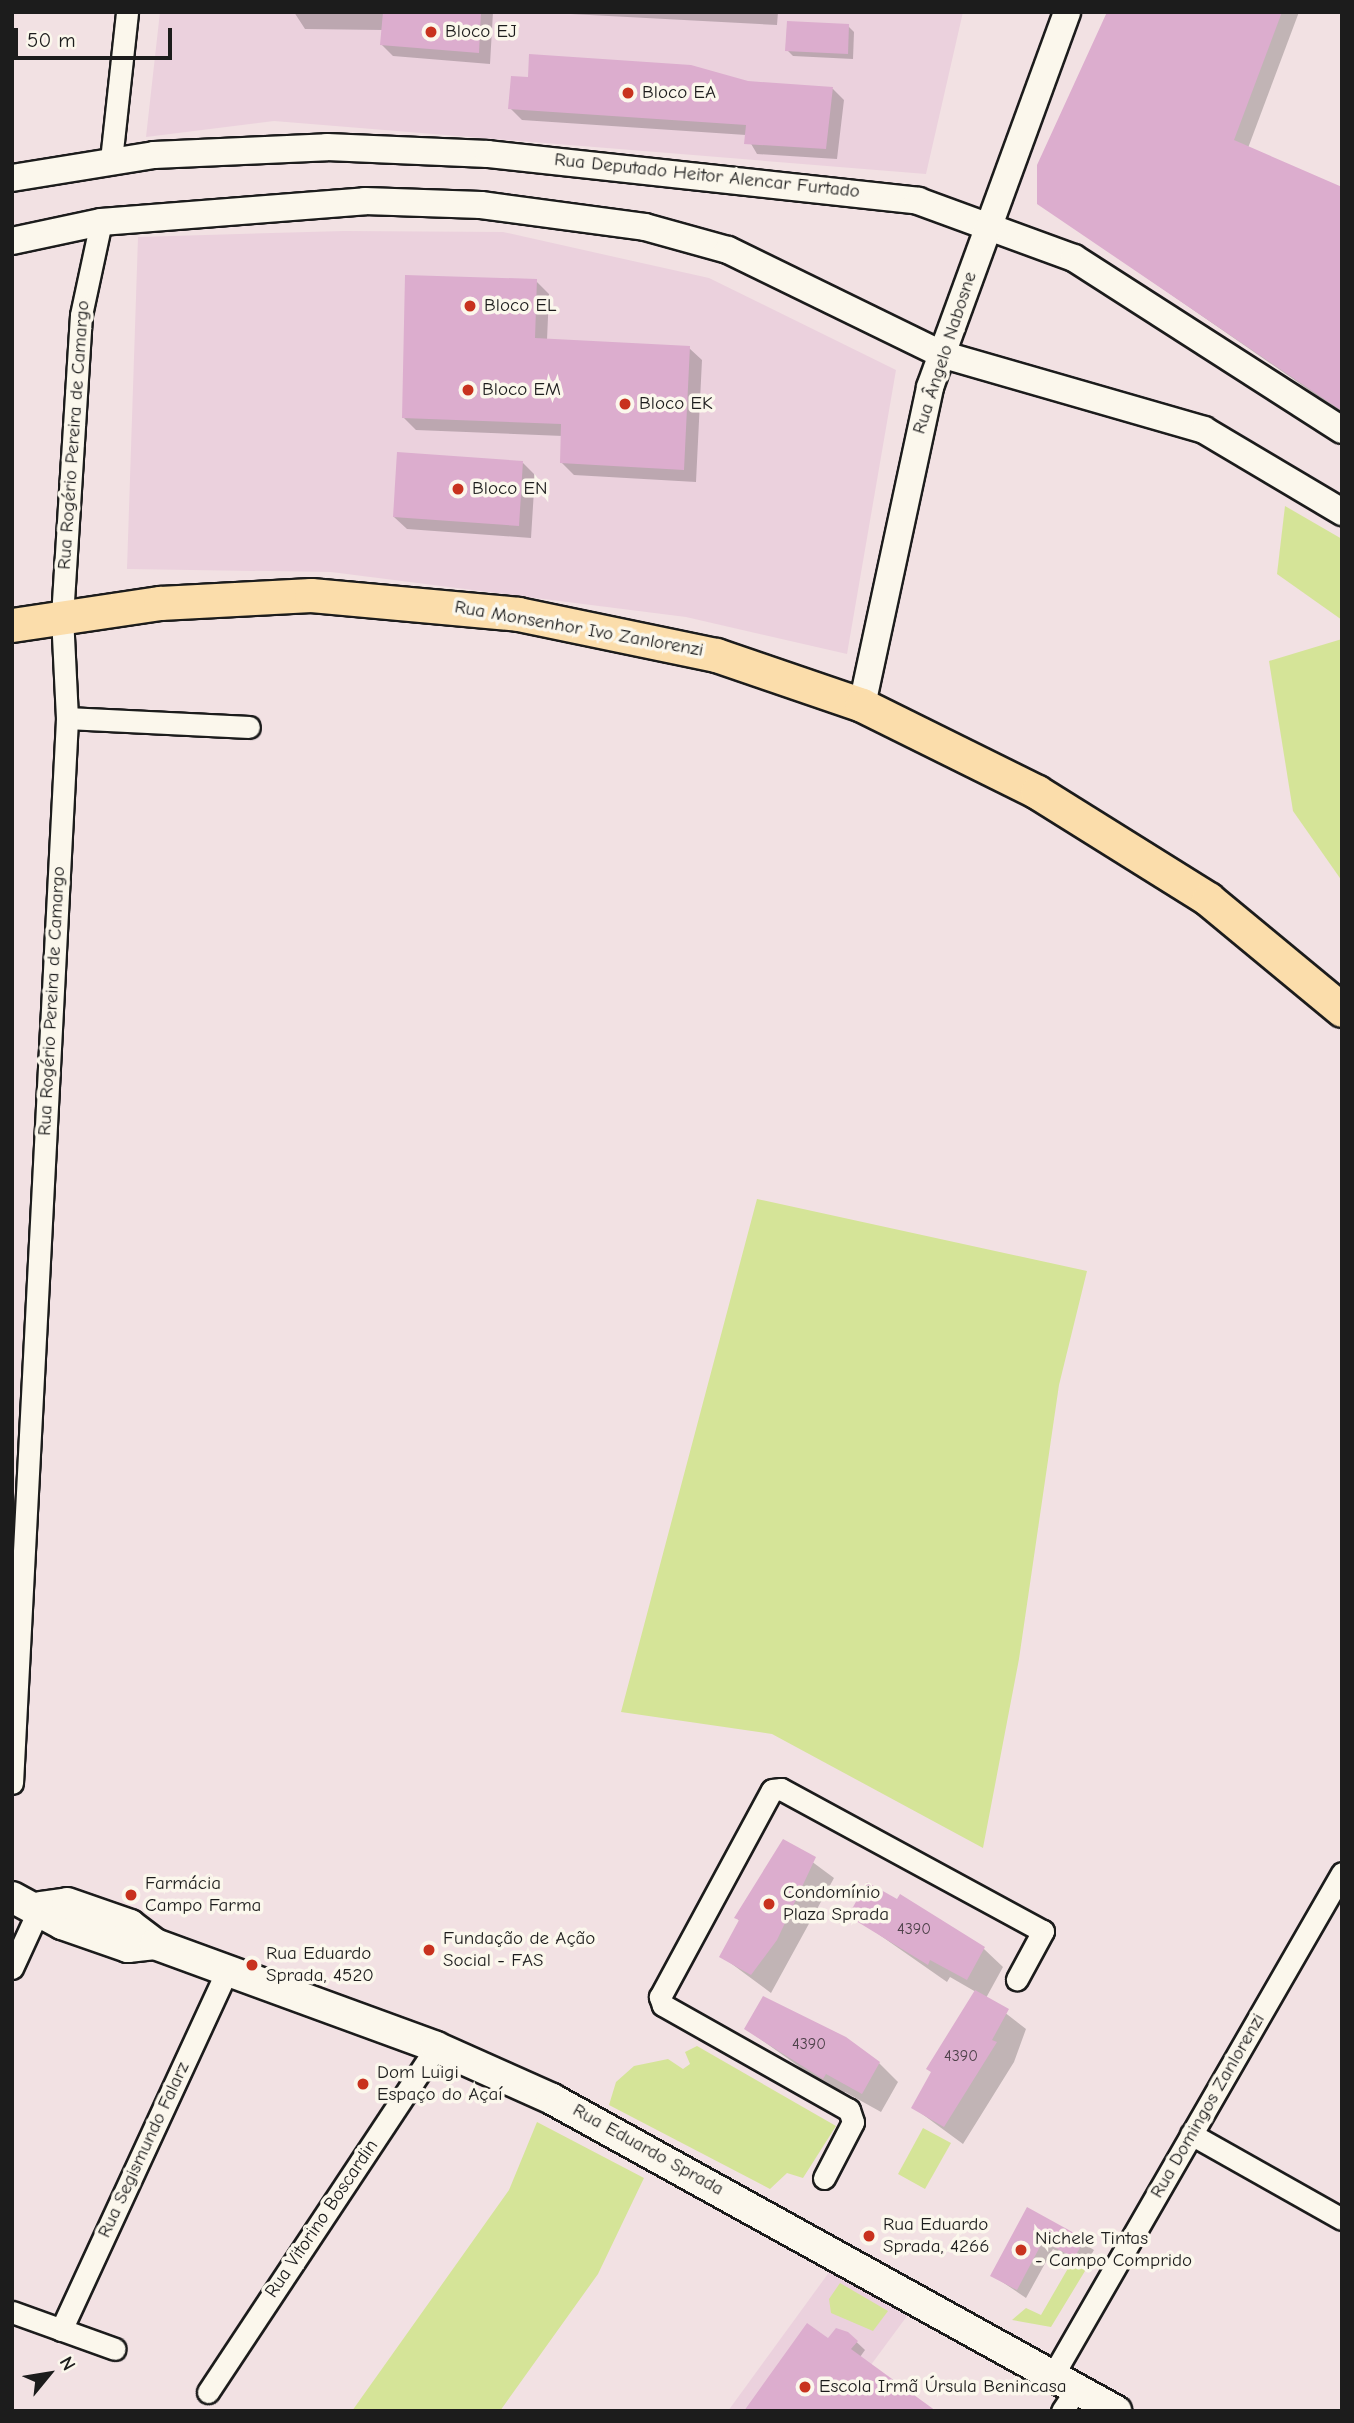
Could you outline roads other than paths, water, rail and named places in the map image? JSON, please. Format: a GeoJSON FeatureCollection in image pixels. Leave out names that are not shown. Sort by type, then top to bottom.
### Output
{"type":"FeatureCollection","features":[{"type":"Feature","properties":{"kind":"main road","name":"Rua Monsenhor Ivo Zanlorenzi"},"geometry":{"type":"LineString","coordinates":[[12,625],[264,595],[455,605],[659,640],[862,705],[959,750],[1133,848],[1285,957],[1342,1010]]}},
{"type":"Feature","properties":{"kind":"main road","name":"Rua Eduardo Sprada"},"geometry":{"type":"LineString","coordinates":[[12,1897],[40,1907],[62,1924],[128,1947],[155,1944],[436,2047],[596,2121],[1064,2392],[1116,2411]]}},
{"type":"Feature","properties":{"kind":"street"},"geometry":{"type":"LineString","coordinates":[[111,160],[127,12]]}},
{"type":"Feature","properties":{"kind":"street","name":"Rua Ângelo Nabosne"},"geometry":{"type":"LineString","coordinates":[[862,705],[941,354],[1067,12]]}},
{"type":"Feature","properties":{"kind":"street","name":"Rua Deputado Heitor Alencar Furtado"},"geometry":{"type":"LineString","coordinates":[[12,178],[111,160],[260,148],[488,153],[876,193],[988,221],[1106,275],[1342,430]]}},
{"type":"Feature","properties":{"kind":"street"},"geometry":{"type":"LineString","coordinates":[[12,241],[101,222],[365,201],[562,213],[697,238],[941,354],[1204,430],[1342,512]]}},
{"type":"Feature","properties":{"kind":"street","name":"Rua Rogério Pereira de Camargo"},"geometry":{"type":"LineString","coordinates":[[12,1783],[67,718],[62,617],[81,315],[101,222]]}},
{"type":"Feature","properties":{"kind":"street"},"geometry":{"type":"LineString","coordinates":[[67,718],[249,727]]}},
{"type":"Feature","properties":{"kind":"street"},"geometry":{"type":"LineString","coordinates":[[824,2178],[853,2122],[849,2110],[663,2005],[660,1997],[772,1790],[781,1789],[1043,1931],[1017,1979]]}},
{"type":"Feature","properties":{"kind":"street","name":"Rua Domingos Zanlorenzi"},"geometry":{"type":"LineString","coordinates":[[1064,2392],[1191,2134],[1334,1903],[1342,1873]]}},
{"type":"Feature","properties":{"kind":"street"},"geometry":{"type":"LineString","coordinates":[[12,1968],[40,1907]]}},
{"type":"Feature","properties":{"kind":"street","name":"Rua Segismundo Falarz"},"geometry":{"type":"LineString","coordinates":[[61,2330],[227,1970]]}},
{"type":"Feature","properties":{"kind":"street","name":"Rua Vitorino Boscardin"},"geometry":{"type":"LineString","coordinates":[[208,2392],[436,2047]]}},
{"type":"Feature","properties":{"kind":"street"},"geometry":{"type":"LineString","coordinates":[[1191,2134],[1342,2219]]}},
{"type":"Feature","properties":{"kind":"street"},"geometry":{"type":"LineString","coordinates":[[12,2312],[115,2349]]}},
{"type":"Feature","properties":{"kind":"place","name":"Bloco EJ"},"geometry":{"type":"Point","coordinates":[431,32]}},
{"type":"Feature","properties":{"kind":"place","name":"Bloco EA"},"geometry":{"type":"Point","coordinates":[628,93]}},
{"type":"Feature","properties":{"kind":"place","name":"Bloco EL"},"geometry":{"type":"Point","coordinates":[470,306]}},
{"type":"Feature","properties":{"kind":"place","name":"Bloco EM"},"geometry":{"type":"Point","coordinates":[468,390]}},
{"type":"Feature","properties":{"kind":"place","name":"Bloco EK"},"geometry":{"type":"Point","coordinates":[625,404]}},
{"type":"Feature","properties":{"kind":"place","name":"Bloco EN"},"geometry":{"type":"Point","coordinates":[458,489]}},
{"type":"Feature","properties":{"kind":"place","name":"Farmácia Campo Farma"},"geometry":{"type":"Point","coordinates":[131,1895]}},
{"type":"Feature","properties":{"kind":"place","name":"Condomínio Plaza Sprada"},"geometry":{"type":"Point","coordinates":[769,1904]}},
{"type":"Feature","properties":{"kind":"place","name":"Fundação de Ação Social - FAS"},"geometry":{"type":"Point","coordinates":[429,1950]}},
{"type":"Feature","properties":{"kind":"place","name":"Rua Eduardo Sprada, 4520"},"geometry":{"type":"Point","coordinates":[252,1965]}},
{"type":"Feature","properties":{"kind":"place","name":"Dom Luigi Espaço do Açaí"},"geometry":{"type":"Point","coordinates":[363,2084]}},
{"type":"Feature","properties":{"kind":"place","name":"Rua Eduardo Sprada, 4266"},"geometry":{"type":"Point","coordinates":[869,2236]}},
{"type":"Feature","properties":{"kind":"place","name":"Nichele Tintas - Campo Comprido"},"geometry":{"type":"Point","coordinates":[1021,2250]}},
{"type":"Feature","properties":{"kind":"place","name":"Escola Irmã Úrsula Benincasa"},"geometry":{"type":"Point","coordinates":[805,2387]}}]}
